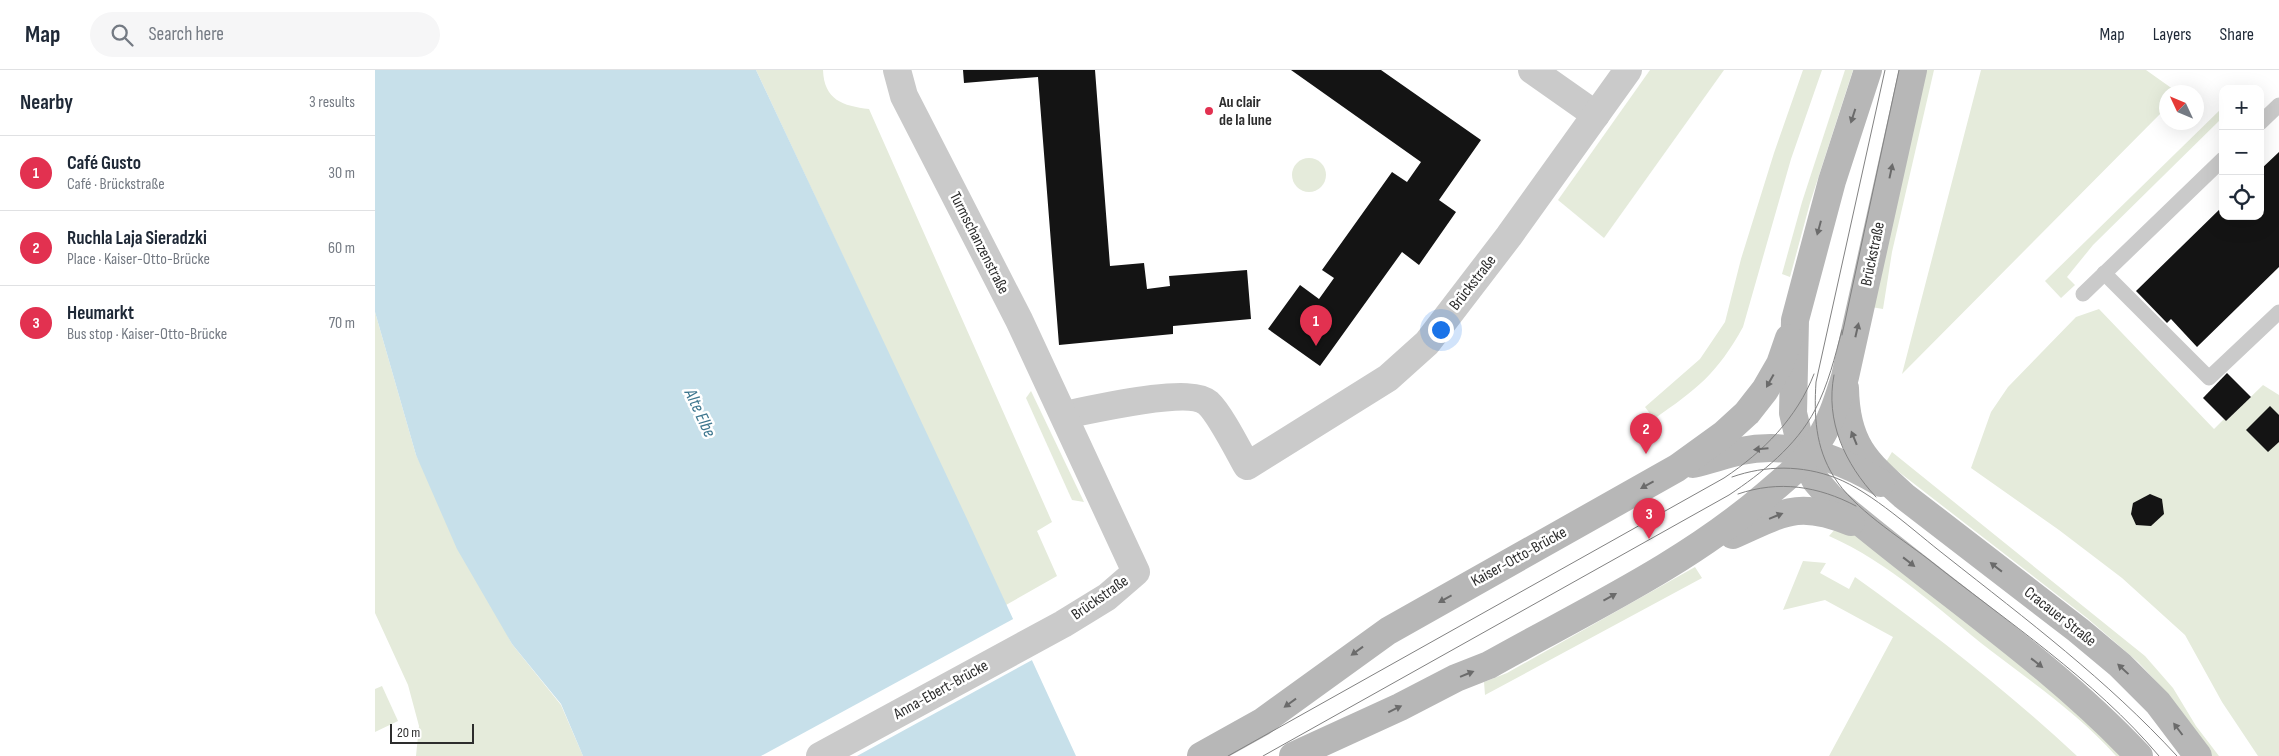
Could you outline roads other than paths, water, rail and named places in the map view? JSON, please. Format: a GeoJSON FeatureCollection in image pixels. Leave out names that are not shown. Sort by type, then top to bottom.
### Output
{"type":"FeatureCollection","features":[{"type":"Feature","properties":{"kind":"main road"},"geometry":{"type":"LineString","coordinates":[[1868,70],[1832,181],[1795,320],[1793,413],[1806,458],[1824,491],[1875,535],[2049,672],[2114,729],[2139,756]]}},
{"type":"Feature","properties":{"kind":"main road","name":"Brückstraße"},"geometry":{"type":"LineString","coordinates":[[1806,458],[1819,441],[1833,415],[1845,377],[1913,70]]}},
{"type":"Feature","properties":{"kind":"main road","name":"Kaiser-Otto-Brücke"},"geometry":{"type":"LineString","coordinates":[[1201,756],[1262,722],[1388,631],[1677,468],[1724,434],[1747,413],[1765,390],[1780,364],[1795,320]]}},
{"type":"Feature","properties":{"kind":"main road","name":"Cracauer Straße"},"geometry":{"type":"LineString","coordinates":[[1845,377],[1846,413],[1852,436],[1860,453],[1879,474],[1904,496],[2078,630],[2119,665],[2158,703],[2198,756]]}},
{"type":"Feature","properties":{"kind":"main road","name":"Cracauer Straße"},"geometry":{"type":"LineString","coordinates":[[1677,468],[1741,451],[1762,448],[1806,458],[1824,456],[1875,479],[1904,496]]}},
{"type":"Feature","properties":{"kind":"main road"},"geometry":{"type":"LineString","coordinates":[[1293,756],[1456,678],[1489,665],[1683,556],[1747,512],[1806,458]]}},
{"type":"Feature","properties":{"kind":"main road"},"geometry":{"type":"LineString","coordinates":[[1683,556],[1783,513],[1803,509],[1818,510],[1838,517],[1875,535]]}},
{"type":"Feature","properties":{"kind":"street","name":"Turmschanzenstraße"},"geometry":{"type":"LineString","coordinates":[[897,70],[904,96],[993,268],[1064,415],[1136,572]]}},
{"type":"Feature","properties":{"kind":"street"},"geometry":{"type":"LineString","coordinates":[[1532,70],[1596,115]]}},
{"type":"Feature","properties":{"kind":"street","name":"Brückstraße"},"geometry":{"type":"LineString","coordinates":[[1064,415],[1141,401],[1187,397],[1201,399],[1213,410],[1247,466],[1388,378],[1427,343],[1509,236],[1628,70]]}},
{"type":"Feature","properties":{"kind":"street","name":"Brückstraße"},"geometry":{"type":"LineString","coordinates":[[1063,624],[1107,597],[1136,572]]}},
{"type":"Feature","properties":{"kind":"street","name":"Anna-Ebert-Brücke"},"geometry":{"type":"LineString","coordinates":[[820,756],[1063,624]]}},
{"type":"Feature","properties":{"kind":"lane"},"geometry":{"type":"LineString","coordinates":[[2264,119],[2279,105]]}},
{"type":"Feature","properties":{"kind":"lane"},"geometry":{"type":"LineString","coordinates":[[2083,294],[2219,163]]}},
{"type":"Feature","properties":{"kind":"lane"},"geometry":{"type":"LineString","coordinates":[[2104,273],[2209,378],[2279,312]]}},
{"type":"Feature","properties":{"kind":"water","name":"Alte Elbe"},"geometry":{"type":"Polygon","coordinates":[[[375,70],[756,70],[1076,756],[583,756],[561,704],[512,644],[457,549],[416,455],[375,312],[375,70]]]}},
{"type":"Feature","properties":{"kind":"tram line"},"geometry":{"type":"LineString","coordinates":[[1885,70],[1816,382],[1815,407],[1817,431],[1823,454],[1834,477],[1865,511],[2078,676],[2134,728],[2159,756]]}},
{"type":"Feature","properties":{"kind":"tram line"},"geometry":{"type":"LineString","coordinates":[[1842,335],[1899,70]]}},
{"type":"Feature","properties":{"kind":"tram line"},"geometry":{"type":"LineString","coordinates":[[1263,756],[1729,495],[1754,478],[1788,447],[1815,410],[1831,371],[1842,330]]}},
{"type":"Feature","properties":{"kind":"tram line"},"geometry":{"type":"LineString","coordinates":[[1228,756],[1724,478],[1752,457],[1777,433],[1798,405],[1814,374]]}},
{"type":"Feature","properties":{"kind":"tram line"},"geometry":{"type":"LineString","coordinates":[[1834,375],[1832,409],[1840,441],[1855,470],[1876,497]]}},
{"type":"Feature","properties":{"kind":"tram line"},"geometry":{"type":"LineString","coordinates":[[1732,477],[1758,470],[1784,468],[1823,474],[1850,484],[1893,513],[2095,676],[2177,756]]}},
{"type":"Feature","properties":{"kind":"tram line"},"geometry":{"type":"LineString","coordinates":[[1738,494],[1768,487],[1798,487],[1827,494],[1856,506]]}},
{"type":"Feature","properties":{"kind":"place","name":"Au clair de la lune"},"geometry":{"type":"Point","coordinates":[1209,111]}},
{"type":"Feature","properties":{"kind":"place","name":"Café Gusto"},"geometry":{"type":"Point","coordinates":[1316,346]}},
{"type":"Feature","properties":{"kind":"place","name":"Ruchla Laja Sieradzki"},"geometry":{"type":"Point","coordinates":[1646,454]}},
{"type":"Feature","properties":{"kind":"place","name":"Heumarkt"},"geometry":{"type":"Point","coordinates":[1649,539]}}]}
